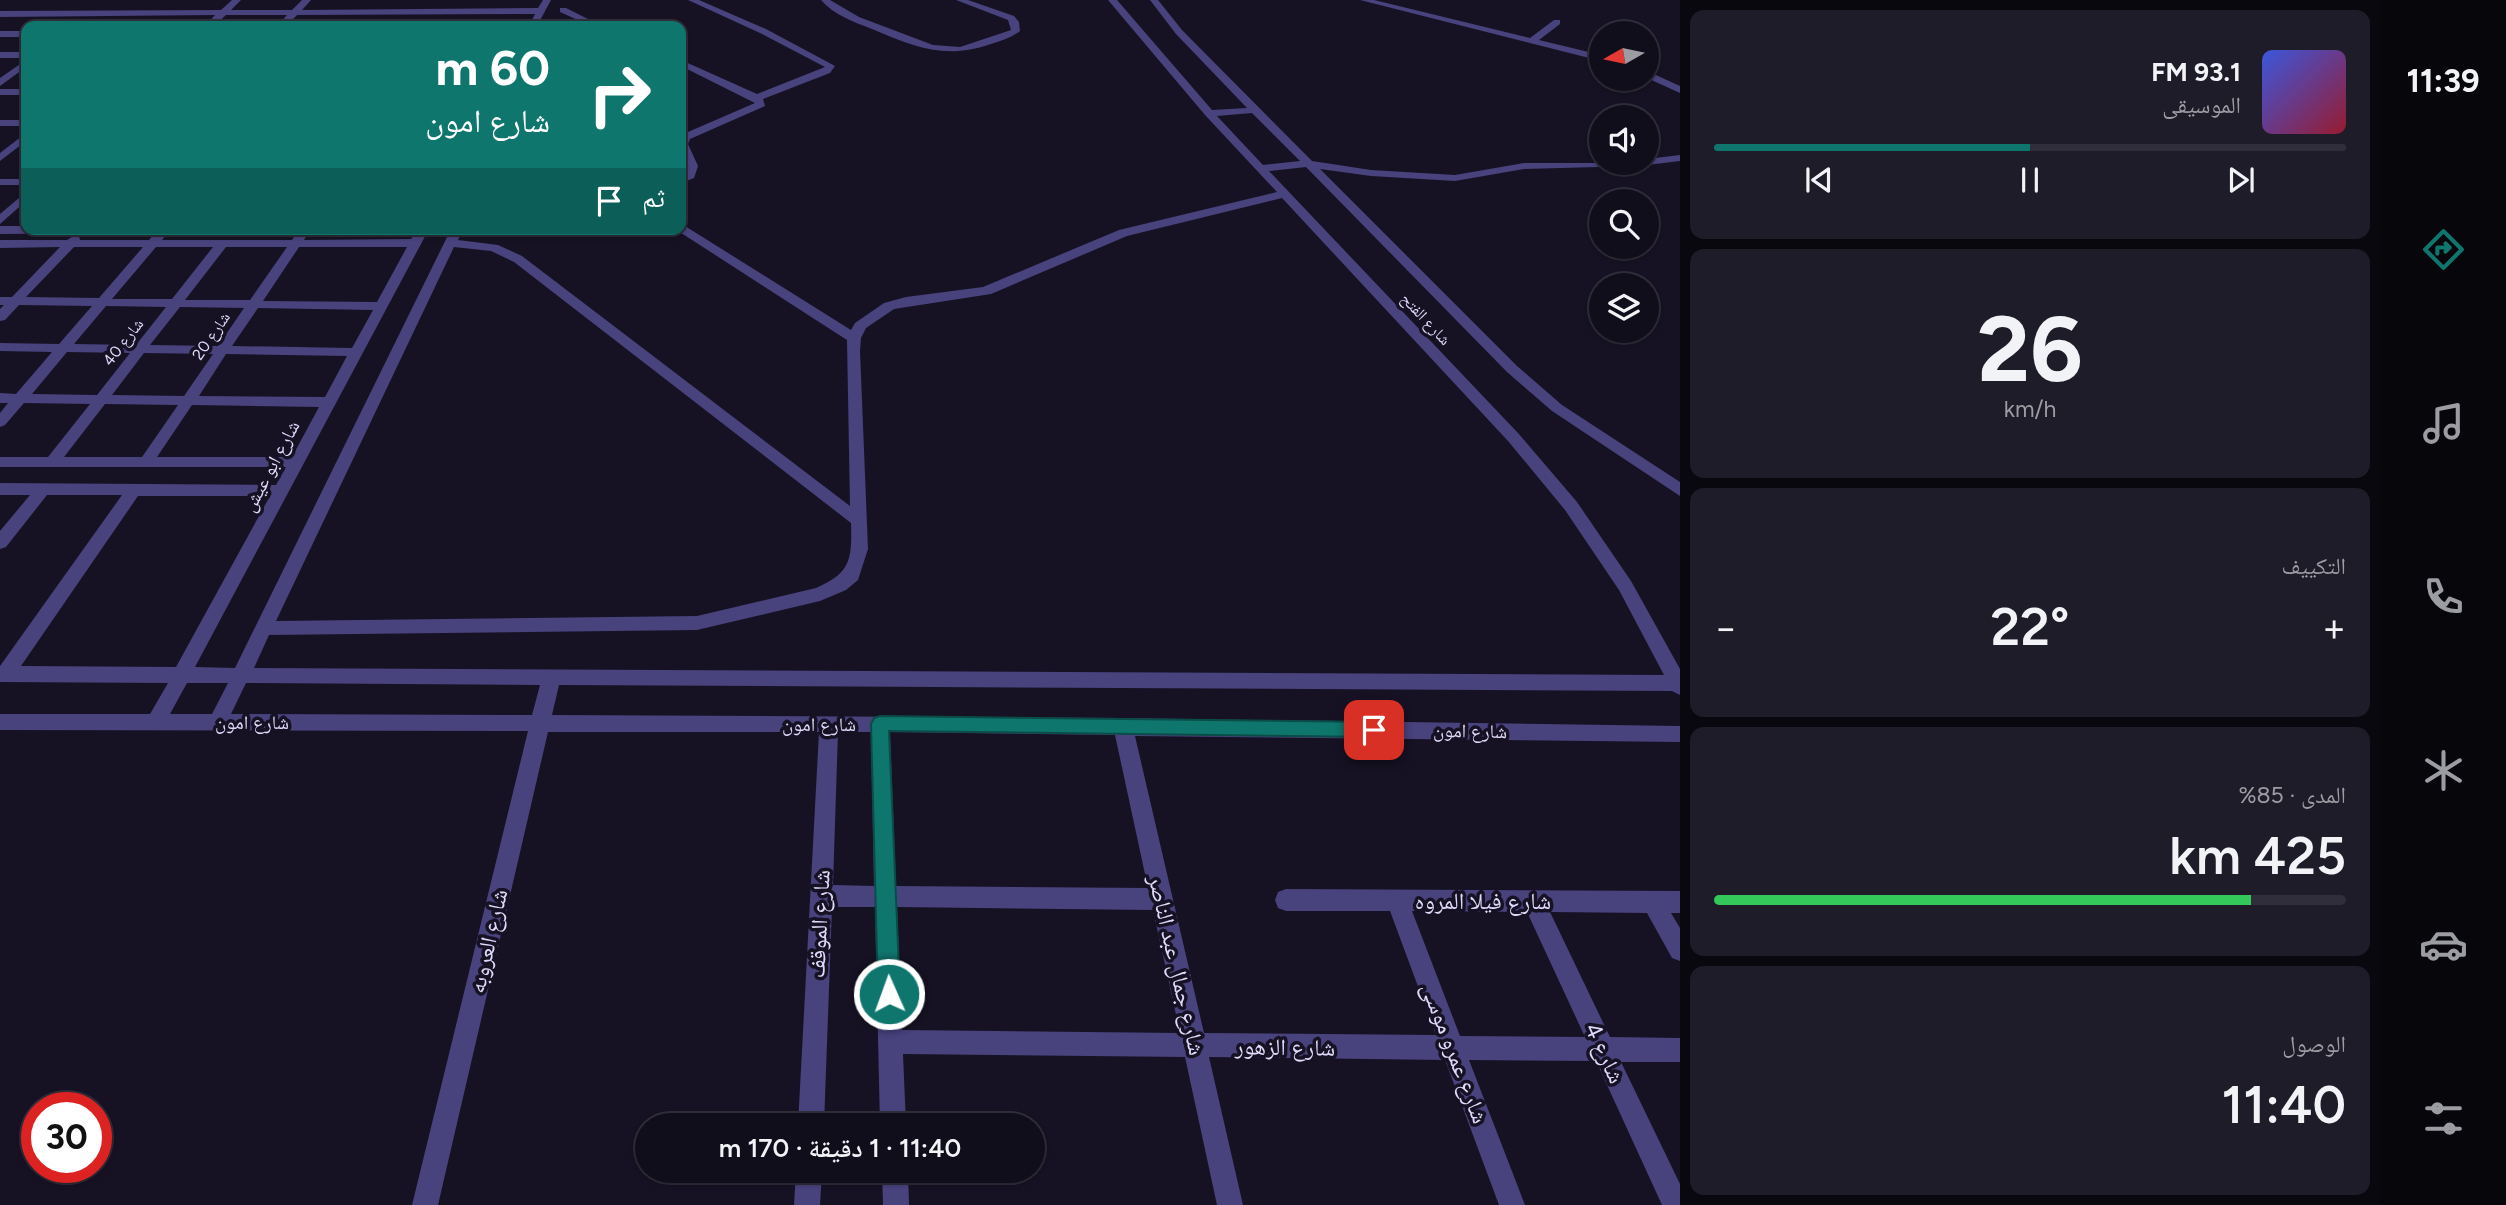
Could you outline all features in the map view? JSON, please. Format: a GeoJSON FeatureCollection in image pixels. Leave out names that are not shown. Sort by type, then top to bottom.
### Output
{"type":"FeatureCollection","features":[{"type":"Feature","properties":{"kind":"street"},"geometry":{"type":"LineString","coordinates":[[0,26],[36,0]]}},
{"type":"Feature","properties":{"kind":"street"},"geometry":{"type":"LineString","coordinates":[[80,21],[107,0]]}},
{"type":"Feature","properties":{"kind":"street"},"geometry":{"type":"LineString","coordinates":[[160,21],[185,0]]}},
{"type":"Feature","properties":{"kind":"street"},"geometry":{"type":"LineString","coordinates":[[214,21],[237,0]]}},
{"type":"Feature","properties":{"kind":"street"},"geometry":{"type":"LineString","coordinates":[[286,21],[307,0]]}},
{"type":"Feature","properties":{"kind":"street"},"geometry":{"type":"LineString","coordinates":[[343,21],[362,0]]}},
{"type":"Feature","properties":{"kind":"street"},"geometry":{"type":"LineString","coordinates":[[399,16],[411,0]]}},
{"type":"Feature","properties":{"kind":"street"},"geometry":{"type":"LineString","coordinates":[[451,15],[461,0]]}},
{"type":"Feature","properties":{"kind":"street"},"geometry":{"type":"LineString","coordinates":[[536,21],[547,0]]}},
{"type":"Feature","properties":{"kind":"street"},"geometry":{"type":"LineString","coordinates":[[568,0],[561,14],[583,21]]}},
{"type":"Feature","properties":{"kind":"street"},"geometry":{"type":"LineString","coordinates":[[692,0],[763,31],[830,66],[827,71],[757,98]]}},
{"type":"Feature","properties":{"kind":"street"},"geometry":{"type":"LineString","coordinates":[[825,0],[843,14],[922,46],[942,51],[980,47],[1016,31],[1015,22],[1011,18],[960,0]]}},
{"type":"Feature","properties":{"kind":"street","name":"شارع الفتح"},"geometry":{"type":"LineString","coordinates":[[1112,0],[1146,34],[1209,113],[1513,437],[1571,506],[1625,586],[1679,684]]}},
{"type":"Feature","properties":{"kind":"street","name":"شارع الفتح"},"geometry":{"type":"LineString","coordinates":[[1154,0],[1172,32],[1255,110],[1512,369],[1557,408],[1680,490]]}},
{"type":"Feature","properties":{"kind":"street"},"geometry":{"type":"LineString","coordinates":[[1364,0],[1589,55]]}},
{"type":"Feature","properties":{"kind":"street"},"geometry":{"type":"LineString","coordinates":[[0,15],[351,12],[399,16],[541,11]]}},
{"type":"Feature","properties":{"kind":"street"},"geometry":{"type":"LineString","coordinates":[[1532,41],[1557,22]]}},
{"type":"Feature","properties":{"kind":"street"},"geometry":{"type":"LineString","coordinates":[[0,34],[21,34]]}},
{"type":"Feature","properties":{"kind":"street"},"geometry":{"type":"LineString","coordinates":[[0,55],[21,55]]}},
{"type":"Feature","properties":{"kind":"street"},"geometry":{"type":"LineString","coordinates":[[686,65],[757,98],[761,104],[686,137]]}},
{"type":"Feature","properties":{"kind":"street"},"geometry":{"type":"LineString","coordinates":[[0,83],[21,67]]}},
{"type":"Feature","properties":{"kind":"street"},"geometry":{"type":"LineString","coordinates":[[1659,80],[1680,90]]}},
{"type":"Feature","properties":{"kind":"street"},"geometry":{"type":"LineString","coordinates":[[0,92],[21,92]]}},
{"type":"Feature","properties":{"kind":"street"},"geometry":{"type":"LineString","coordinates":[[1209,113],[1255,110]]}},
{"type":"Feature","properties":{"kind":"street"},"geometry":{"type":"LineString","coordinates":[[0,123],[21,123]]}},
{"type":"Feature","properties":{"kind":"street"},"geometry":{"type":"LineString","coordinates":[[3,153],[21,140]]}},
{"type":"Feature","properties":{"kind":"street"},"geometry":{"type":"LineString","coordinates":[[3,153],[21,151]]}},
{"type":"Feature","properties":{"kind":"street"},"geometry":{"type":"LineString","coordinates":[[686,152],[693,166],[690,176],[686,178]]}},
{"type":"Feature","properties":{"kind":"street"},"geometry":{"type":"LineString","coordinates":[[1659,161],[1680,158]]}},
{"type":"Feature","properties":{"kind":"street"},"geometry":{"type":"LineString","coordinates":[[1261,168],[1308,164],[1371,173],[1455,178],[1524,166],[1589,164]]}},
{"type":"Feature","properties":{"kind":"street"},"geometry":{"type":"LineString","coordinates":[[0,182],[21,182]]}},
{"type":"Feature","properties":{"kind":"street"},"geometry":{"type":"LineString","coordinates":[[264,628],[697,623],[820,594],[840,585],[852,575],[858,563],[854,338],[860,326],[889,306],[906,300],[986,290],[1123,233],[1285,194]]}},
{"type":"Feature","properties":{"kind":"street"},"geometry":{"type":"LineString","coordinates":[[0,220],[21,200]]}},
{"type":"Feature","properties":{"kind":"street"},"geometry":{"type":"LineString","coordinates":[[0,230],[21,230]]}},
{"type":"Feature","properties":{"kind":"street"},"geometry":{"type":"LineString","coordinates":[[686,232],[854,338]]}},
{"type":"Feature","properties":{"kind":"street"},"geometry":{"type":"LineString","coordinates":[[0,317],[78,235]]}},
{"type":"Feature","properties":{"kind":"street"},"geometry":{"type":"LineString","coordinates":[[0,422],[160,235]]}},
{"type":"Feature","properties":{"kind":"street","name":"شارع 20"},"geometry":{"type":"LineString","coordinates":[[146,462],[301,235]]}},
{"type":"Feature","properties":{"kind":"street"},"geometry":{"type":"LineString","coordinates":[[0,244],[295,244],[419,236]]}},
{"type":"Feature","properties":{"kind":"street","name":"شارع ابو عيش"},"geometry":{"type":"LineString","coordinates":[[156,722],[419,236]]}},
{"type":"Feature","properties":{"kind":"street"},"geometry":{"type":"LineString","coordinates":[[218,722],[454,236],[494,248],[518,259],[859,521]]}},
{"type":"Feature","properties":{"kind":"street","name":"شارع 40"},"geometry":{"type":"LineString","coordinates":[[52,462],[222,244]]}},
{"type":"Feature","properties":{"kind":"street"},"geometry":{"type":"LineString","coordinates":[[0,301],[382,306]]}},
{"type":"Feature","properties":{"kind":"street"},"geometry":{"type":"LineString","coordinates":[[0,347],[357,352]]}},
{"type":"Feature","properties":{"kind":"street"},"geometry":{"type":"LineString","coordinates":[[0,398],[329,402]]}},
{"type":"Feature","properties":{"kind":"street"},"geometry":{"type":"LineString","coordinates":[[0,462],[297,462]]}},
{"type":"Feature","properties":{"kind":"street"},"geometry":{"type":"LineString","coordinates":[[0,489],[281,491]]}},
{"type":"Feature","properties":{"kind":"street"},"geometry":{"type":"LineString","coordinates":[[0,543],[43,489]]}},
{"type":"Feature","properties":{"kind":"street"},"geometry":{"type":"LineString","coordinates":[[2,674],[134,490]]}},
{"type":"Feature","properties":{"kind":"street"},"geometry":{"type":"LineString","coordinates":[[2,674],[1679,684]]}},
{"type":"Feature","properties":{"kind":"street","name":"شارع العروبه"},"geometry":{"type":"LineString","coordinates":[[425,1205],[551,677]]}},
{"type":"Feature","properties":{"kind":"street","name":"شارع امون"},"geometry":{"type":"LineString","coordinates":[[0,722],[880,724],[1680,734]]}},
{"type":"Feature","properties":{"kind":"street","name":"شارع الموقف"},"geometry":{"type":"LineString","coordinates":[[811,1113],[829,724]]}},
{"type":"Feature","properties":{"kind":"street"},"geometry":{"type":"LineString","coordinates":[[880,724],[893,1113]]}},
{"type":"Feature","properties":{"kind":"street","name":"شارع جمال عبد الناصر"},"geometry":{"type":"LineString","coordinates":[[1123,726],[1230,1205]]}},
{"type":"Feature","properties":{"kind":"street"},"geometry":{"type":"LineString","coordinates":[[820,896],[1162,899]]}},
{"type":"Feature","properties":{"kind":"street","name":"شارع فيلا المروه"},"geometry":{"type":"LineString","coordinates":[[1286,900],[1680,902]]}},
{"type":"Feature","properties":{"kind":"street","name":"شارع عمرو موسى"},"geometry":{"type":"LineString","coordinates":[[1397,901],[1512,1205]]}},
{"type":"Feature","properties":{"kind":"street","name":"شارع 4"},"geometry":{"type":"LineString","coordinates":[[1534,902],[1676,1205]]}},
{"type":"Feature","properties":{"kind":"street"},"geometry":{"type":"LineString","coordinates":[[1653,902],[1680,950]]}},
{"type":"Feature","properties":{"kind":"street","name":"شارع الزهور"},"geometry":{"type":"LineString","coordinates":[[891,1042],[1680,1050]]}},
{"type":"Feature","properties":{"kind":"street"},"geometry":{"type":"LineString","coordinates":[[807,1205],[808,1183]]}},
{"type":"Feature","properties":{"kind":"street"},"geometry":{"type":"LineString","coordinates":[[895,1183],[896,1205]]}},
{"type":"Feature","properties":{"kind":"route"},"geometry":{"type":"LineString","coordinates":[[889,994],[880,724],[1374,730]]}}]}
